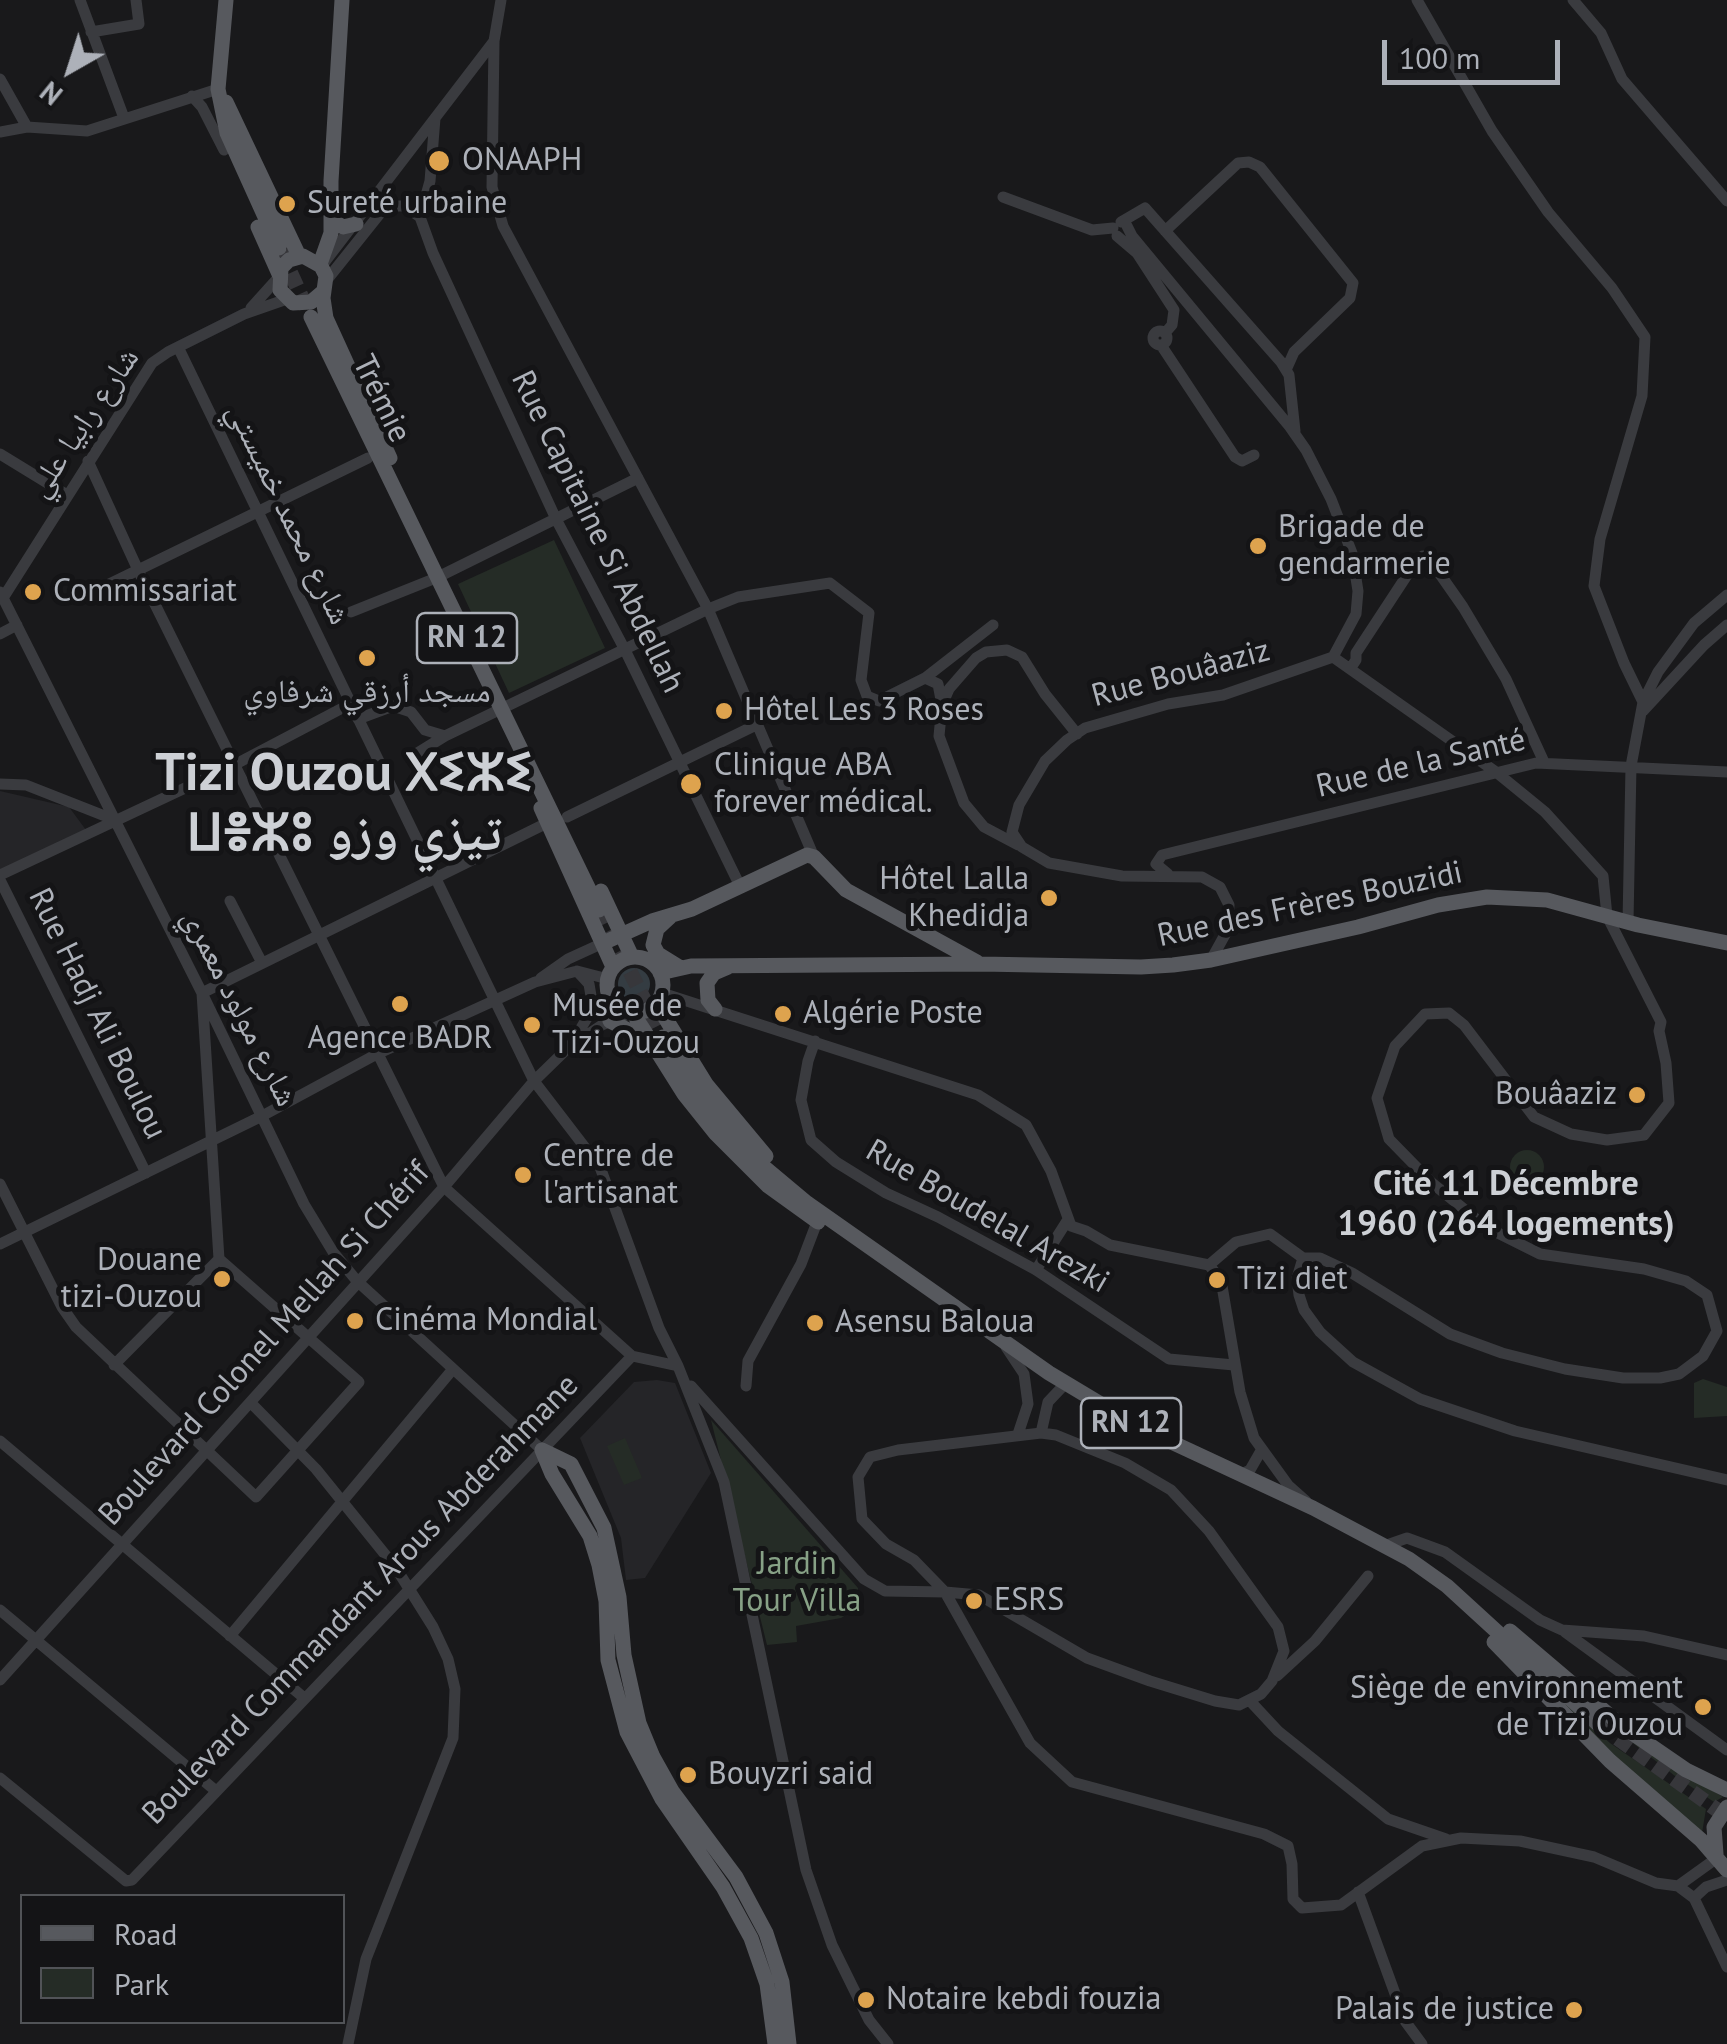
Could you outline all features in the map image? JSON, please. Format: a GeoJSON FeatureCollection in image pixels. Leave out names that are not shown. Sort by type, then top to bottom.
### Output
{"type":"FeatureCollection","features":[{"type":"Feature","properties":{"kind":"main road"},"geometry":{"type":"LineString","coordinates":[[226,0],[218,89],[212,107],[224,150],[278,276],[280,290],[290,301],[311,302],[323,276],[328,247],[342,0]]}},
{"type":"Feature","properties":{"kind":"main road"},"geometry":{"type":"LineString","coordinates":[[218,89],[230,144],[279,248]]}},
{"type":"Feature","properties":{"kind":"main road"},"geometry":{"type":"LineString","coordinates":[[218,89],[301,256],[323,276]]}},
{"type":"Feature","properties":{"kind":"main road"},"geometry":{"type":"LineString","coordinates":[[278,276],[284,264],[301,256],[320,238],[331,181]]}},
{"type":"Feature","properties":{"kind":"main road"},"geometry":{"type":"LineString","coordinates":[[331,214],[343,227],[356,224]]}},
{"type":"Feature","properties":{"kind":"main road","name":"RN 12"},"geometry":{"type":"LineString","coordinates":[[323,276],[326,318],[398,476],[400,505]]}},
{"type":"Feature","properties":{"kind":"main road","name":"RN 12"},"geometry":{"type":"LineString","coordinates":[[290,301],[379,482],[400,505],[534,770],[599,910]]}},
{"type":"Feature","properties":{"kind":"main road","name":"Trémie"},"geometry":{"type":"LineString","coordinates":[[310,317],[400,505]]}},
{"type":"Feature","properties":{"kind":"main road"},"geometry":{"type":"LineString","coordinates":[[534,770],[567,817],[621,935],[636,958],[652,963],[660,973],[659,998],[690,1062],[738,1124],[790,1178],[822,1204],[836,1225]]}},
{"type":"Feature","properties":{"kind":"main road"},"geometry":{"type":"LineString","coordinates":[[534,770],[538,801],[602,944],[612,1001],[632,1013],[657,1040],[693,1106],[744,1165],[817,1222],[836,1225]]}},
{"type":"Feature","properties":{"kind":"main road"},"geometry":{"type":"LineString","coordinates":[[602,944],[804,855],[814,858],[840,886],[981,964]]}},
{"type":"Feature","properties":{"kind":"main road","name":"Rue des Frères Bouzidi"},"geometry":{"type":"LineString","coordinates":[[660,973],[680,967],[731,966],[981,964],[1142,968],[1210,960],[1438,905],[1487,897],[1548,900],[1727,943]]}},
{"type":"Feature","properties":{"kind":"main road"},"geometry":{"type":"LineString","coordinates":[[670,916],[657,929],[653,944],[658,954],[680,967]]}},
{"type":"Feature","properties":{"kind":"main road"},"geometry":{"type":"LineString","coordinates":[[610,973],[636,958],[642,934],[652,921]]}},
{"type":"Feature","properties":{"kind":"main road"},"geometry":{"type":"LineString","coordinates":[[715,1009],[708,1000],[708,983],[714,973],[731,966]]}},
{"type":"Feature","properties":{"kind":"main road"},"geometry":{"type":"LineString","coordinates":[[632,1013],[648,1010],[659,998]]}},
{"type":"Feature","properties":{"kind":"main road"},"geometry":{"type":"LineString","coordinates":[[610,1020],[657,1040]]}},
{"type":"Feature","properties":{"kind":"main road","name":"RN 12"},"geometry":{"type":"LineString","coordinates":[[657,1040],[739,1142],[776,1178],[836,1225],[1066,1384],[1164,1441],[1387,1545],[1446,1586],[1599,1725]]}},
{"type":"Feature","properties":{"kind":"main road"},"geometry":{"type":"LineString","coordinates":[[542,1450],[590,1536],[606,1601],[608,1660],[627,1732],[662,1799],[738,1911],[767,1984],[775,2044]]}},
{"type":"Feature","properties":{"kind":"main road"},"geometry":{"type":"LineString","coordinates":[[542,1450],[571,1464],[604,1528],[639,1723],[672,1791],[736,1877],[766,1933],[782,1982],[789,2044]]}},
{"type":"Feature","properties":{"kind":"main road"},"geometry":{"type":"LineString","coordinates":[[1446,1586],[1476,1602],[1622,1726],[1686,1770],[1727,1790]]}},
{"type":"Feature","properties":{"kind":"main road"},"geometry":{"type":"LineString","coordinates":[[1446,1586],[1458,1606],[1568,1720],[1722,1864]]}},
{"type":"Feature","properties":{"kind":"main road"},"geometry":{"type":"LineString","coordinates":[[1722,1864],[1712,1837],[1727,1807]]}},
{"type":"Feature","properties":{"kind":"street"},"geometry":{"type":"LineString","coordinates":[[80,0],[124,118]]}},
{"type":"Feature","properties":{"kind":"street"},"geometry":{"type":"LineString","coordinates":[[91,32],[139,24],[136,0]]}},
{"type":"Feature","properties":{"kind":"street"},"geometry":{"type":"LineString","coordinates":[[501,0],[494,41],[492,186],[503,226],[708,608],[814,858]]}},
{"type":"Feature","properties":{"kind":"street"},"geometry":{"type":"LineString","coordinates":[[1416,0],[1492,131],[1548,212],[1612,288],[1645,337],[1642,396],[1600,539],[1594,586],[1643,707]]}},
{"type":"Feature","properties":{"kind":"street"},"geometry":{"type":"LineString","coordinates":[[1574,0],[1601,34],[1622,79],[1727,201]]}},
{"type":"Feature","properties":{"kind":"street"},"geometry":{"type":"LineString","coordinates":[[323,276],[356,224],[494,41]]}},
{"type":"Feature","properties":{"kind":"street"},"geometry":{"type":"LineString","coordinates":[[0,79],[26,127]]}},
{"type":"Feature","properties":{"kind":"street"},"geometry":{"type":"LineString","coordinates":[[0,132],[26,127],[87,131],[218,89]]}},
{"type":"Feature","properties":{"kind":"street"},"geometry":{"type":"LineString","coordinates":[[192,96],[224,150]]}},
{"type":"Feature","properties":{"kind":"street"},"geometry":{"type":"LineString","coordinates":[[2,112],[10,97]]}},
{"type":"Feature","properties":{"kind":"street"},"geometry":{"type":"LineString","coordinates":[[405,206],[420,217],[427,196],[434,118]]}},
{"type":"Feature","properties":{"kind":"street"},"geometry":{"type":"LineString","coordinates":[[1166,231],[1238,163],[1249,162],[1260,168],[1353,284],[1350,298],[1294,352],[1286,370]]}},
{"type":"Feature","properties":{"kind":"street"},"geometry":{"type":"LineString","coordinates":[[323,276],[384,209],[392,205],[418,205],[427,196]]}},
{"type":"Feature","properties":{"kind":"street"},"geometry":{"type":"LineString","coordinates":[[1003,197],[1098,232],[1119,228],[1146,208],[1286,370],[1296,436]]}},
{"type":"Feature","properties":{"kind":"street","name":"Rue Capitaine Si Abdellah"},"geometry":{"type":"LineString","coordinates":[[420,217],[432,252],[556,518],[740,886]]}},
{"type":"Feature","properties":{"kind":"street"},"geometry":{"type":"LineString","coordinates":[[1119,228],[1174,310],[1172,325],[1163,339],[1234,457],[1242,460],[1254,455]]}},
{"type":"Feature","properties":{"kind":"street"},"geometry":{"type":"LineString","coordinates":[[1119,228],[1132,236],[1236,359],[1296,436],[1331,498],[1352,554],[1358,591],[1356,614],[1333,657],[1496,772],[1545,812],[1603,876],[1607,916],[1662,1022],[1669,1102],[1644,1135],[1607,1140],[1572,1134],[1534,1117],[1464,1024],[1449,1012],[1425,1014],[1395,1046],[1377,1098],[1390,1138],[1432,1183],[1486,1227],[1540,1254],[1644,1269],[1686,1281],[1707,1295],[1717,1332],[1702,1356],[1679,1374],[1623,1378],[1564,1369],[1450,1334],[1352,1273],[1320,1258],[1303,1258],[1270,1234],[1236,1242],[1209,1265]]}},
{"type":"Feature","properties":{"kind":"street"},"geometry":{"type":"LineString","coordinates":[[244,314],[278,276]]}},
{"type":"Feature","properties":{"kind":"street"},"geometry":{"type":"LineString","coordinates":[[244,314],[290,301]]}},
{"type":"Feature","properties":{"kind":"street","name":"شارع رابيا علي"},"geometry":{"type":"LineString","coordinates":[[2,595],[146,371],[160,357],[244,314]]}},
{"type":"Feature","properties":{"kind":"street","name":"شارع محمد خميستي"},"geometry":{"type":"LineString","coordinates":[[178,347],[534,1081],[600,1167],[659,1328],[678,1366]]}},
{"type":"Feature","properties":{"kind":"street"},"geometry":{"type":"LineString","coordinates":[[0,454],[67,495]]}},
{"type":"Feature","properties":{"kind":"street"},"geometry":{"type":"LineString","coordinates":[[95,591],[368,458]]}},
{"type":"Feature","properties":{"kind":"street"},"geometry":{"type":"LineString","coordinates":[[88,461],[138,570],[444,1187],[632,1356],[678,1366],[700,1398],[864,1579],[885,1592],[979,1594],[1088,1658],[1150,1682],[1239,1705],[1251,1702],[1315,1642],[1368,1576]]}},
{"type":"Feature","properties":{"kind":"street"},"geometry":{"type":"LineString","coordinates":[[351,612],[436,578],[638,478]]}},
{"type":"Feature","properties":{"kind":"street"},"geometry":{"type":"LineString","coordinates":[[1350,669],[1415,562],[1428,557],[1506,679],[1544,762]]}},
{"type":"Feature","properties":{"kind":"street"},"geometry":{"type":"LineString","coordinates":[[411,757],[502,707],[738,597],[830,583],[869,613],[861,680],[867,696],[879,700],[925,678],[993,625]]}},
{"type":"Feature","properties":{"kind":"street","name":"شارع مولود معمري"},"geometry":{"type":"LineString","coordinates":[[2,595],[304,1204],[333,1252],[357,1282],[542,1450]]}},
{"type":"Feature","properties":{"kind":"street"},"geometry":{"type":"LineString","coordinates":[[1628,922],[1631,766],[1643,707],[1658,672],[1687,632],[1727,595]]}},
{"type":"Feature","properties":{"kind":"street"},"geometry":{"type":"LineString","coordinates":[[0,634],[17,625]]}},
{"type":"Feature","properties":{"kind":"street"},"geometry":{"type":"LineString","coordinates":[[1643,707],[1727,625]]}},
{"type":"Feature","properties":{"kind":"street"},"geometry":{"type":"LineString","coordinates":[[1077,734],[1022,657],[1007,650],[986,652],[976,658],[948,689],[942,704],[939,736],[964,803],[984,826],[1049,863],[1122,876],[1202,877],[1220,886],[1229,906],[1226,931],[1210,960]]}},
{"type":"Feature","properties":{"kind":"street","name":"Rue Bouâaziz"},"geometry":{"type":"LineString","coordinates":[[1022,847],[1012,832],[1019,805],[1045,761],[1085,728],[1168,704],[1223,695],[1333,657]]}},
{"type":"Feature","properties":{"kind":"street"},"geometry":{"type":"LineString","coordinates":[[925,678],[938,684],[942,704]]}},
{"type":"Feature","properties":{"kind":"street"},"geometry":{"type":"LineString","coordinates":[[0,877],[350,704]]}},
{"type":"Feature","properties":{"kind":"street"},"geometry":{"type":"LineString","coordinates":[[358,719],[393,706],[411,712],[425,730],[445,736]]}},
{"type":"Feature","properties":{"kind":"street"},"geometry":{"type":"LineString","coordinates":[[567,817],[756,725]]}},
{"type":"Feature","properties":{"kind":"street","name":"Rue de la Santé"},"geometry":{"type":"LineString","coordinates":[[1172,875],[1156,864],[1162,855],[1544,762],[1727,772]]}},
{"type":"Feature","properties":{"kind":"street"},"geometry":{"type":"LineString","coordinates":[[0,784],[26,785],[115,820]]}},
{"type":"Feature","properties":{"kind":"street"},"geometry":{"type":"LineString","coordinates":[[0,1184],[62,1308],[94,1347],[256,1498],[359,1382],[220,1259],[202,993],[547,823]]}},
{"type":"Feature","properties":{"kind":"street","name":"Rue Hadj Ali Boulou"},"geometry":{"type":"LineString","coordinates":[[0,877],[146,1173]]}},
{"type":"Feature","properties":{"kind":"street"},"geometry":{"type":"LineString","coordinates":[[230,901],[262,963]]}},
{"type":"Feature","properties":{"kind":"street"},"geometry":{"type":"LineString","coordinates":[[0,1244],[262,1116],[377,1054],[535,982],[568,959],[602,944]]}},
{"type":"Feature","properties":{"kind":"street"},"geometry":{"type":"LineString","coordinates":[[535,982],[577,972],[610,973]]}},
{"type":"Feature","properties":{"kind":"street","name":"Boulevard Colonel Mellah Si Chérif"},"geometry":{"type":"LineString","coordinates":[[571,1045],[592,1002],[589,984],[577,972]]}},
{"type":"Feature","properties":{"kind":"street"},"geometry":{"type":"LineString","coordinates":[[659,998],[715,1009],[978,1094],[1026,1125],[1051,1172],[1067,1221],[1110,1245],[1209,1265],[1221,1280],[1234,1365],[1254,1438],[1288,1485],[1313,1508]]}},
{"type":"Feature","properties":{"kind":"street","name":"Boulevard Colonel Mellah Si Chérif"},"geometry":{"type":"LineString","coordinates":[[0,1680],[444,1187],[534,1081],[571,1045],[610,1020],[632,1013]]}},
{"type":"Feature","properties":{"kind":"street","name":"Rue Boudelal Arezki"},"geometry":{"type":"LineString","coordinates":[[815,1042],[801,1100],[811,1140],[836,1162],[886,1193],[1036,1270],[1169,1359],[1234,1365]]}},
{"type":"Feature","properties":{"kind":"street"},"geometry":{"type":"LineString","coordinates":[[1036,1270],[1067,1221]]}},
{"type":"Feature","properties":{"kind":"street"},"geometry":{"type":"LineString","coordinates":[[746,1386],[748,1360],[801,1264],[817,1222]]}},
{"type":"Feature","properties":{"kind":"street"},"geometry":{"type":"LineString","coordinates":[[1303,1258],[1297,1278],[1299,1295],[1304,1310],[1320,1332],[1353,1362],[1408,1393],[1514,1431],[1727,1480]]}},
{"type":"Feature","properties":{"kind":"street"},"geometry":{"type":"LineString","coordinates":[[114,1365],[220,1259]]}},
{"type":"Feature","properties":{"kind":"street"},"geometry":{"type":"LineString","coordinates":[[1001,1340],[1024,1374],[1028,1404],[1018,1434]]}},
{"type":"Feature","properties":{"kind":"street","name":"Boulevard Commandant Arous Abderahmane"},"geometry":{"type":"LineString","coordinates":[[0,1778],[129,1882],[632,1356]]}},
{"type":"Feature","properties":{"kind":"street"},"geometry":{"type":"LineString","coordinates":[[678,1366],[724,1482],[806,1870],[832,1945],[869,2020],[888,2044]]}},
{"type":"Feature","properties":{"kind":"street"},"geometry":{"type":"LineString","coordinates":[[230,1636],[453,1368]]}},
{"type":"Feature","properties":{"kind":"street"},"geometry":{"type":"LineString","coordinates":[[1042,1433],[1048,1402],[1066,1384]]}},
{"type":"Feature","properties":{"kind":"street"},"geometry":{"type":"LineString","coordinates":[[251,1402],[342,1501],[411,1590],[448,1660],[456,1689],[453,1738],[366,1959],[348,2044]]}},
{"type":"Feature","properties":{"kind":"street"},"geometry":{"type":"LineString","coordinates":[[1272,1681],[1284,1651],[1278,1627],[1209,1531],[1171,1490],[1126,1462],[1042,1433],[1018,1434],[870,1457],[858,1477],[862,1519],[886,1544],[914,1560],[945,1592],[1030,1743],[1072,1782],[1264,1834],[1288,1846],[1293,1899],[1302,1908],[1341,1905],[1422,1846],[1450,1840],[1520,1840],[1594,1857],[1656,1883],[1678,1886],[1694,1898],[1727,1967]]}},
{"type":"Feature","properties":{"kind":"street"},"geometry":{"type":"LineString","coordinates":[[0,1441],[303,1698]]}},
{"type":"Feature","properties":{"kind":"street"},"geometry":{"type":"LineString","coordinates":[[1240,1475],[1250,1470],[1262,1449]]}},
{"type":"Feature","properties":{"kind":"street"},"geometry":{"type":"LineString","coordinates":[[1387,1545],[1407,1538],[1445,1552],[1540,1620],[1562,1630],[1727,1750]]}},
{"type":"Feature","properties":{"kind":"street"},"geometry":{"type":"LineString","coordinates":[[0,1610],[216,1790]]}},
{"type":"Feature","properties":{"kind":"street"},"geometry":{"type":"LineString","coordinates":[[1562,1630],[1670,1641],[1727,1655]]}},
{"type":"Feature","properties":{"kind":"street"},"geometry":{"type":"LineString","coordinates":[[1614,1669],[1609,1645],[1618,1634]]}},
{"type":"Feature","properties":{"kind":"street"},"geometry":{"type":"LineString","coordinates":[[1251,1702],[1278,1731],[1388,1820],[1450,1840]]}},
{"type":"Feature","properties":{"kind":"street"},"geometry":{"type":"LineString","coordinates":[[1678,1886],[1722,1864]]}},
{"type":"Feature","properties":{"kind":"street"},"geometry":{"type":"LineString","coordinates":[[1694,1898],[1706,1887],[1727,1880]]}},
{"type":"Feature","properties":{"kind":"street"},"geometry":{"type":"LineString","coordinates":[[1358,1892],[1404,2021],[1422,2044]]}},
{"type":"Feature","properties":{"kind":"shaded area"},"geometry":{"type":"Polygon","coordinates":[[[0,791],[69,807],[86,830],[0,871],[0,791]]]}},
{"type":"Feature","properties":{"kind":"shaded area"},"geometry":{"type":"Polygon","coordinates":[[[634,968],[645,973],[650,984],[645,995],[634,1000],[623,995],[618,984],[623,973],[634,968]]]}},
{"type":"Feature","properties":{"kind":"shaded area"},"geometry":{"type":"Polygon","coordinates":[[[634,1382],[675,1383],[711,1473],[645,1578],[626,1580],[621,1538],[580,1438],[634,1382]]]}},
{"type":"Feature","properties":{"kind":"green space"},"geometry":{"type":"Polygon","coordinates":[[[554,540],[605,648],[509,693],[458,584],[554,540]]]}},
{"type":"Feature","properties":{"kind":"green space"},"geometry":{"type":"Polygon","coordinates":[[[1527,1150],[1539,1155],[1544,1167],[1539,1179],[1527,1184],[1515,1179],[1510,1167],[1515,1155],[1527,1150]]]}},
{"type":"Feature","properties":{"kind":"green space"},"geometry":{"type":"Polygon","coordinates":[[[1703,1379],[1727,1387],[1727,1416],[1694,1418],[1694,1383],[1703,1379]]]}},
{"type":"Feature","properties":{"kind":"green space","name":"Jardin Tour Villa"},"geometry":{"type":"Polygon","coordinates":[[[711,1420],[858,1588],[852,1611],[841,1618],[796,1626],[797,1642],[767,1645],[711,1420]]]}},
{"type":"Feature","properties":{"kind":"green space"},"geometry":{"type":"Polygon","coordinates":[[[625,1438],[642,1478],[624,1485],[607,1446],[625,1438]]]}},
{"type":"Feature","properties":{"kind":"green space"},"geometry":{"type":"Polygon","coordinates":[[[1529,1670],[1610,1743],[1706,1809],[1702,1833],[1620,1766],[1529,1670]]]}},
{"type":"Feature","properties":{"kind":"green space"},"geometry":{"type":"Polygon","coordinates":[[[1580,1702],[1680,1771],[1723,1797],[1714,1802],[1580,1702]]]}},
{"type":"Feature","properties":{"kind":"tunnel"},"geometry":{"type":"LineString","coordinates":[[281,252],[309,313]]}},
{"type":"Feature","properties":{"kind":"tunnel"},"geometry":{"type":"LineString","coordinates":[[599,910],[663,1037]]}},
{"type":"Feature","properties":{"kind":"tunnel"},"geometry":{"type":"LineString","coordinates":[[1599,1725],[1727,1817]]}},
{"type":"Feature","properties":{"kind":"place","name":"ONAAPH"},"geometry":{"type":"Point","coordinates":[439,161]}},
{"type":"Feature","properties":{"kind":"place","name":"Sureté urbaine"},"geometry":{"type":"Point","coordinates":[287,204]}},
{"type":"Feature","properties":{"kind":"place","name":"Brigade de gendarmerie"},"geometry":{"type":"Point","coordinates":[1258,546]}},
{"type":"Feature","properties":{"kind":"place","name":"Commissariat"},"geometry":{"type":"Point","coordinates":[33,592]}},
{"type":"Feature","properties":{"kind":"place","name":"مسجد أرزقي شرفاوي"},"geometry":{"type":"Point","coordinates":[367,658]}},
{"type":"Feature","properties":{"kind":"place","name":"Hôtel Les 3 Roses"},"geometry":{"type":"Point","coordinates":[724,711]}},
{"type":"Feature","properties":{"kind":"place","name":"Clinique ABA forever médical."},"geometry":{"type":"Point","coordinates":[691,784]}},
{"type":"Feature","properties":{"kind":"place","name":"Hôtel Lalla Khedidja"},"geometry":{"type":"Point","coordinates":[1049,898]}},
{"type":"Feature","properties":{"kind":"place","name":"Agence BADR"},"geometry":{"type":"Point","coordinates":[400,1004]}},
{"type":"Feature","properties":{"kind":"place","name":"Algérie Poste"},"geometry":{"type":"Point","coordinates":[783,1014]}},
{"type":"Feature","properties":{"kind":"place","name":"Musée de Tizi-Ouzou"},"geometry":{"type":"Point","coordinates":[532,1025]}},
{"type":"Feature","properties":{"kind":"place","name":"Bouâaziz"},"geometry":{"type":"Point","coordinates":[1637,1095]}},
{"type":"Feature","properties":{"kind":"place","name":"Centre de l'artisanat"},"geometry":{"type":"Point","coordinates":[523,1175]}},
{"type":"Feature","properties":{"kind":"place","name":"Douane tizi-Ouzou"},"geometry":{"type":"Point","coordinates":[222,1279]}},
{"type":"Feature","properties":{"kind":"place","name":"Tizi diet"},"geometry":{"type":"Point","coordinates":[1217,1280]}},
{"type":"Feature","properties":{"kind":"place","name":"Cinéma Mondial"},"geometry":{"type":"Point","coordinates":[355,1321]}},
{"type":"Feature","properties":{"kind":"place","name":"Asensu Baloua"},"geometry":{"type":"Point","coordinates":[815,1323]}},
{"type":"Feature","properties":{"kind":"place","name":"ESRS"},"geometry":{"type":"Point","coordinates":[974,1601]}},
{"type":"Feature","properties":{"kind":"place","name":"Siège de environnement de Tizi Ouzou"},"geometry":{"type":"Point","coordinates":[1703,1707]}},
{"type":"Feature","properties":{"kind":"place","name":"Bouyzri said"},"geometry":{"type":"Point","coordinates":[688,1775]}},
{"type":"Feature","properties":{"kind":"place","name":"Notaire kebdi fouzia"},"geometry":{"type":"Point","coordinates":[866,2000]}},
{"type":"Feature","properties":{"kind":"place","name":"Palais de justice"},"geometry":{"type":"Point","coordinates":[1574,2010]}},
{"type":"Feature","properties":{"kind":"district","name":"Tizi Ouzou ⵝⵉⵣⵉ ⵡⴻⵣⵓ تيزي وزو"},"geometry":{"type":"Point","coordinates":[344,805]}},
{"type":"Feature","properties":{"kind":"district","name":"Cité 11 Décembre 1960 (264 logements)"},"geometry":{"type":"Point","coordinates":[1506,1205]}}]}
